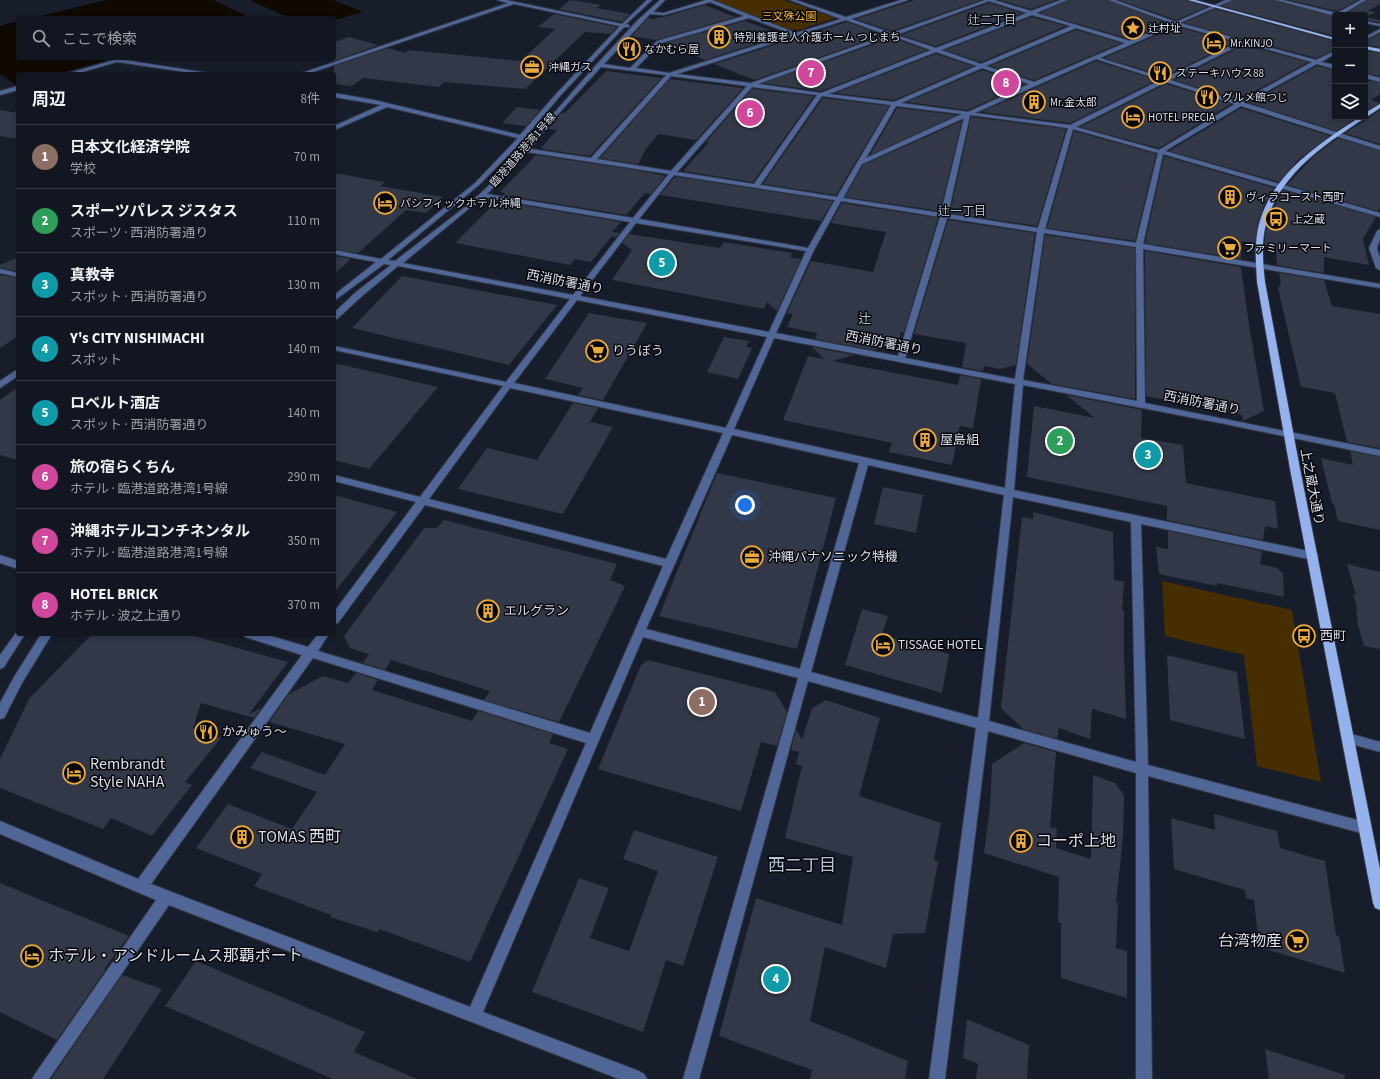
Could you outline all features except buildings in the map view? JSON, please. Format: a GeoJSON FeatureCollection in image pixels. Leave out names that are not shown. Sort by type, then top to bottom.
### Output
{"type":"FeatureCollection","features":[{"type":"Feature","properties":{"kind":"main road"},"geometry":{"type":"LineString","coordinates":[[1190,0],[1215,8],[1332,38]]}},
{"type":"Feature","properties":{"kind":"main road"},"geometry":{"type":"LineString","coordinates":[[1368,48],[1380,51]]}},
{"type":"Feature","properties":{"kind":"main road","name":"上之蔵大通り"},"geometry":{"type":"LineString","coordinates":[[1368,114],[1380,106]]}},
{"type":"Feature","properties":{"kind":"main road","name":"上之蔵大通り"},"geometry":{"type":"LineString","coordinates":[[1359,120],[1305,159],[1280,185],[1264,219],[1259,246],[1259,264],[1289,433],[1380,902]]}},
{"type":"Feature","properties":{"kind":"street"},"geometry":{"type":"LineString","coordinates":[[499,0],[635,27]]}},
{"type":"Feature","properties":{"kind":"street","name":"臨港道路港湾1号線"},"geometry":{"type":"LineString","coordinates":[[336,297],[427,226],[477,184],[506,155],[559,94],[650,0]]}},
{"type":"Feature","properties":{"kind":"street","name":"臨港道路港湾1号線"},"geometry":{"type":"LineString","coordinates":[[336,315],[398,263],[483,195],[525,150],[599,65],[663,0]]}},
{"type":"Feature","properties":{"kind":"street"},"geometry":{"type":"LineString","coordinates":[[649,13],[664,14],[709,0],[795,34]]}},
{"type":"Feature","properties":{"kind":"street"},"geometry":{"type":"LineString","coordinates":[[792,0],[1034,84]]}},
{"type":"Feature","properties":{"kind":"street"},"geometry":{"type":"LineString","coordinates":[[592,161],[670,74],[906,0]]}},
{"type":"Feature","properties":{"kind":"street"},"geometry":{"type":"LineString","coordinates":[[336,617],[508,385],[634,221],[673,173],[751,85],[989,0],[1130,43]]}},
{"type":"Feature","properties":{"kind":"street"},"geometry":{"type":"LineString","coordinates":[[755,186],[820,95],[934,49],[1065,0]]}},
{"type":"Feature","properties":{"kind":"street"},"geometry":{"type":"LineString","coordinates":[[1111,0],[1175,23],[1332,66]]}},
{"type":"Feature","properties":{"kind":"street"},"geometry":{"type":"LineString","coordinates":[[860,163],[1034,84],[1175,23],[1215,8],[1230,0]]}},
{"type":"Feature","properties":{"kind":"street"},"geometry":{"type":"LineString","coordinates":[[1278,0],[1332,13]]}},
{"type":"Feature","properties":{"kind":"street"},"geometry":{"type":"LineString","coordinates":[[1295,4],[1303,0]]}},
{"type":"Feature","properties":{"kind":"street"},"geometry":{"type":"LineString","coordinates":[[1343,12],[1364,0]]}},
{"type":"Feature","properties":{"kind":"street"},"geometry":{"type":"LineString","coordinates":[[308,72],[514,3]]}},
{"type":"Feature","properties":{"kind":"street"},"geometry":{"type":"LineString","coordinates":[[632,69],[659,42],[748,16]]}},
{"type":"Feature","properties":{"kind":"street"},"geometry":{"type":"LineString","coordinates":[[1368,23],[1380,26]]}},
{"type":"Feature","properties":{"kind":"street"},"geometry":{"type":"LineString","coordinates":[[474,1016],[669,564],[810,250],[894,104],[1076,26]]}},
{"type":"Feature","properties":{"kind":"street"},"geometry":{"type":"LineString","coordinates":[[1368,37],[1380,30]]}},
{"type":"Feature","properties":{"kind":"street"},"geometry":{"type":"LineString","coordinates":[[937,1079],[982,724],[1009,493],[1019,382],[1041,231],[1071,127],[1243,42]]}},
{"type":"Feature","properties":{"kind":"street"},"geometry":{"type":"LineString","coordinates":[[1142,405],[1139,246],[1161,151],[1241,104],[1332,54]]}},
{"type":"Feature","properties":{"kind":"street"},"geometry":{"type":"LineString","coordinates":[[1096,58],[1380,148]]}},
{"type":"Feature","properties":{"kind":"street"},"geometry":{"type":"LineString","coordinates":[[77,72],[121,60]]}},
{"type":"Feature","properties":{"kind":"street"},"geometry":{"type":"LineString","coordinates":[[118,61],[197,72]]}},
{"type":"Feature","properties":{"kind":"street"},"geometry":{"type":"LineString","coordinates":[[599,65],[1071,127],[1161,151],[1380,215]]}},
{"type":"Feature","properties":{"kind":"street"},"geometry":{"type":"LineString","coordinates":[[1368,77],[1380,80]]}},
{"type":"Feature","properties":{"kind":"street"},"geometry":{"type":"LineString","coordinates":[[0,93],[16,89]]}},
{"type":"Feature","properties":{"kind":"street"},"geometry":{"type":"LineString","coordinates":[[336,95],[386,105],[521,137],[525,150],[839,200],[1259,264],[1380,286]]}},
{"type":"Feature","properties":{"kind":"street"},"geometry":{"type":"LineString","coordinates":[[336,127],[386,105]]}},
{"type":"Feature","properties":{"kind":"street"},"geometry":{"type":"LineString","coordinates":[[901,359],[944,216],[968,114]]}},
{"type":"Feature","properties":{"kind":"street"},"geometry":{"type":"LineString","coordinates":[[483,195],[810,250]]}},
{"type":"Feature","properties":{"kind":"street"},"geometry":{"type":"LineString","coordinates":[[1380,231],[1377,248],[1380,268]]}},
{"type":"Feature","properties":{"kind":"street","name":"西消防署通り"},"geometry":{"type":"LineString","coordinates":[[336,252],[1289,433],[1380,453]]}},
{"type":"Feature","properties":{"kind":"street"},"geometry":{"type":"LineString","coordinates":[[0,270],[16,274]]}},
{"type":"Feature","properties":{"kind":"street"},"geometry":{"type":"LineString","coordinates":[[336,348],[728,431],[1009,493],[1313,556]]}},
{"type":"Feature","properties":{"kind":"street"},"geometry":{"type":"LineString","coordinates":[[0,385],[16,373]]}},
{"type":"Feature","properties":{"kind":"street"},"geometry":{"type":"LineString","coordinates":[[691,1079],[864,462]]}},
{"type":"Feature","properties":{"kind":"street"},"geometry":{"type":"LineString","coordinates":[[336,479],[669,564]]}},
{"type":"Feature","properties":{"kind":"street"},"geometry":{"type":"LineString","coordinates":[[1136,519],[1142,769],[1144,1079]]}},
{"type":"Feature","properties":{"kind":"street"},"geometry":{"type":"LineString","coordinates":[[0,559],[16,564]]}},
{"type":"Feature","properties":{"kind":"street"},"geometry":{"type":"LineString","coordinates":[[640,632],[805,675],[1142,769],[1365,828]]}},
{"type":"Feature","properties":{"kind":"street"},"geometry":{"type":"LineString","coordinates":[[0,664],[19,636]]}},
{"type":"Feature","properties":{"kind":"street"},"geometry":{"type":"LineString","coordinates":[[0,714],[18,680],[46,636]]}},
{"type":"Feature","properties":{"kind":"street"},"geometry":{"type":"LineString","coordinates":[[256,636],[594,740]]}},
{"type":"Feature","properties":{"kind":"street"},"geometry":{"type":"LineString","coordinates":[[141,886],[322,636]]}},
{"type":"Feature","properties":{"kind":"street"},"geometry":{"type":"LineString","coordinates":[[1348,738],[1380,746]]}},
{"type":"Feature","properties":{"kind":"street"},"geometry":{"type":"LineString","coordinates":[[0,827],[166,897],[639,1079]]}},
{"type":"Feature","properties":{"kind":"street"},"geometry":{"type":"LineString","coordinates":[[40,1079],[166,897]]}},
{"type":"Feature","properties":{"kind":"green space","name":"三文殊公園"},"geometry":{"type":"Polygon","coordinates":[[[713,0],[783,0],[835,18],[798,30],[786,29],[713,0]]]}},
{"type":"Feature","properties":{"kind":"green space"},"geometry":{"type":"Polygon","coordinates":[[[1162,581],[1292,610],[1321,782],[1257,766],[1244,655],[1165,636],[1162,581]]]}},
{"type":"Feature","properties":{"kind":"shaded area"},"geometry":{"type":"Polygon","coordinates":[[[106,0],[213,0],[247,16],[40,16],[106,0]]]}},
{"type":"Feature","properties":{"kind":"shaded area"},"geometry":{"type":"Polygon","coordinates":[[[249,0],[333,0],[363,12],[336,19],[336,16],[285,16],[249,0]]]}},
{"type":"Feature","properties":{"kind":"shaded area"},"geometry":{"type":"Polygon","coordinates":[[[16,22],[16,60],[108,60],[64,72],[16,72],[16,85],[0,74],[0,26],[16,22]]]}},
{"type":"Feature","properties":{"kind":"place","name":"辻村址"},"geometry":{"type":"Point","coordinates":[1133,28]}},
{"type":"Feature","properties":{"kind":"place","name":"特別養護老人介護ホーム つじまち"},"geometry":{"type":"Point","coordinates":[719,37]}},
{"type":"Feature","properties":{"kind":"place","name":"Mr.KINJO"},"geometry":{"type":"Point","coordinates":[1214,43]}},
{"type":"Feature","properties":{"kind":"place","name":"なかむら屋"},"geometry":{"type":"Point","coordinates":[629,49]}},
{"type":"Feature","properties":{"kind":"place","name":"沖縄ガス"},"geometry":{"type":"Point","coordinates":[532,67]}},
{"type":"Feature","properties":{"kind":"place","name":"沖縄ホテルコンチネンタル"},"geometry":{"type":"Point","coordinates":[811,73]}},
{"type":"Feature","properties":{"kind":"place","name":"ステーキハウス88"},"geometry":{"type":"Point","coordinates":[1160,73]}},
{"type":"Feature","properties":{"kind":"place","name":"HOTEL BRICK"},"geometry":{"type":"Point","coordinates":[1006,83]}},
{"type":"Feature","properties":{"kind":"place","name":"グルメ館つじ"},"geometry":{"type":"Point","coordinates":[1207,97]}},
{"type":"Feature","properties":{"kind":"place","name":"Mr.金太郎"},"geometry":{"type":"Point","coordinates":[1034,102]}},
{"type":"Feature","properties":{"kind":"place","name":"旅の宿らくちん"},"geometry":{"type":"Point","coordinates":[750,113]}},
{"type":"Feature","properties":{"kind":"place","name":"HOTEL PRECIA"},"geometry":{"type":"Point","coordinates":[1133,117]}},
{"type":"Feature","properties":{"kind":"place","name":"ヴィラコースト西町"},"geometry":{"type":"Point","coordinates":[1230,197]}},
{"type":"Feature","properties":{"kind":"place","name":"パシフィックホテル沖縄"},"geometry":{"type":"Point","coordinates":[385,203]}},
{"type":"Feature","properties":{"kind":"place","name":"上之蔵"},"geometry":{"type":"Point","coordinates":[1276,219]}},
{"type":"Feature","properties":{"kind":"place","name":"ファミリーマート"},"geometry":{"type":"Point","coordinates":[1229,248]}},
{"type":"Feature","properties":{"kind":"place","name":"ロベルト酒店"},"geometry":{"type":"Point","coordinates":[662,263]}},
{"type":"Feature","properties":{"kind":"place","name":"りうぼう"},"geometry":{"type":"Point","coordinates":[597,351]}},
{"type":"Feature","properties":{"kind":"place","name":"屋島組"},"geometry":{"type":"Point","coordinates":[925,440]}},
{"type":"Feature","properties":{"kind":"place","name":"スポーツパレス ジスタス"},"geometry":{"type":"Point","coordinates":[1060,441]}},
{"type":"Feature","properties":{"kind":"place","name":"真教寺"},"geometry":{"type":"Point","coordinates":[1148,455]}},
{"type":"Feature","properties":{"kind":"place","name":"沖縄パナソニック特機"},"geometry":{"type":"Point","coordinates":[752,557]}},
{"type":"Feature","properties":{"kind":"place","name":"エルグラン"},"geometry":{"type":"Point","coordinates":[488,611]}},
{"type":"Feature","properties":{"kind":"place","name":"西町"},"geometry":{"type":"Point","coordinates":[1304,636]}},
{"type":"Feature","properties":{"kind":"place","name":"TISSAGE HOTEL"},"geometry":{"type":"Point","coordinates":[883,645]}},
{"type":"Feature","properties":{"kind":"place","name":"日本文化経済学院"},"geometry":{"type":"Point","coordinates":[702,702]}},
{"type":"Feature","properties":{"kind":"place","name":"かみゅう～"},"geometry":{"type":"Point","coordinates":[206,732]}},
{"type":"Feature","properties":{"kind":"place","name":"Rembrandt Style NAHA"},"geometry":{"type":"Point","coordinates":[74,773]}},
{"type":"Feature","properties":{"kind":"place","name":"TOMAS 西町"},"geometry":{"type":"Point","coordinates":[242,837]}},
{"type":"Feature","properties":{"kind":"place","name":"コーポ上地"},"geometry":{"type":"Point","coordinates":[1021,841]}},
{"type":"Feature","properties":{"kind":"place","name":"台湾物産"},"geometry":{"type":"Point","coordinates":[1297,941]}},
{"type":"Feature","properties":{"kind":"place","name":"ホテル・アンドルームス那覇ポート"},"geometry":{"type":"Point","coordinates":[32,956]}},
{"type":"Feature","properties":{"kind":"place","name":"Y's CITY NISHIMACHI"},"geometry":{"type":"Point","coordinates":[776,979]}},
{"type":"Feature","properties":{"kind":"district","name":"辻二丁目"},"geometry":{"type":"Point","coordinates":[992,20]}},
{"type":"Feature","properties":{"kind":"district","name":"辻一丁目"},"geometry":{"type":"Point","coordinates":[962,211]}},
{"type":"Feature","properties":{"kind":"district","name":"辻"},"geometry":{"type":"Point","coordinates":[865,319]}},
{"type":"Feature","properties":{"kind":"district","name":"西二丁目"},"geometry":{"type":"Point","coordinates":[802,866]}}]}
